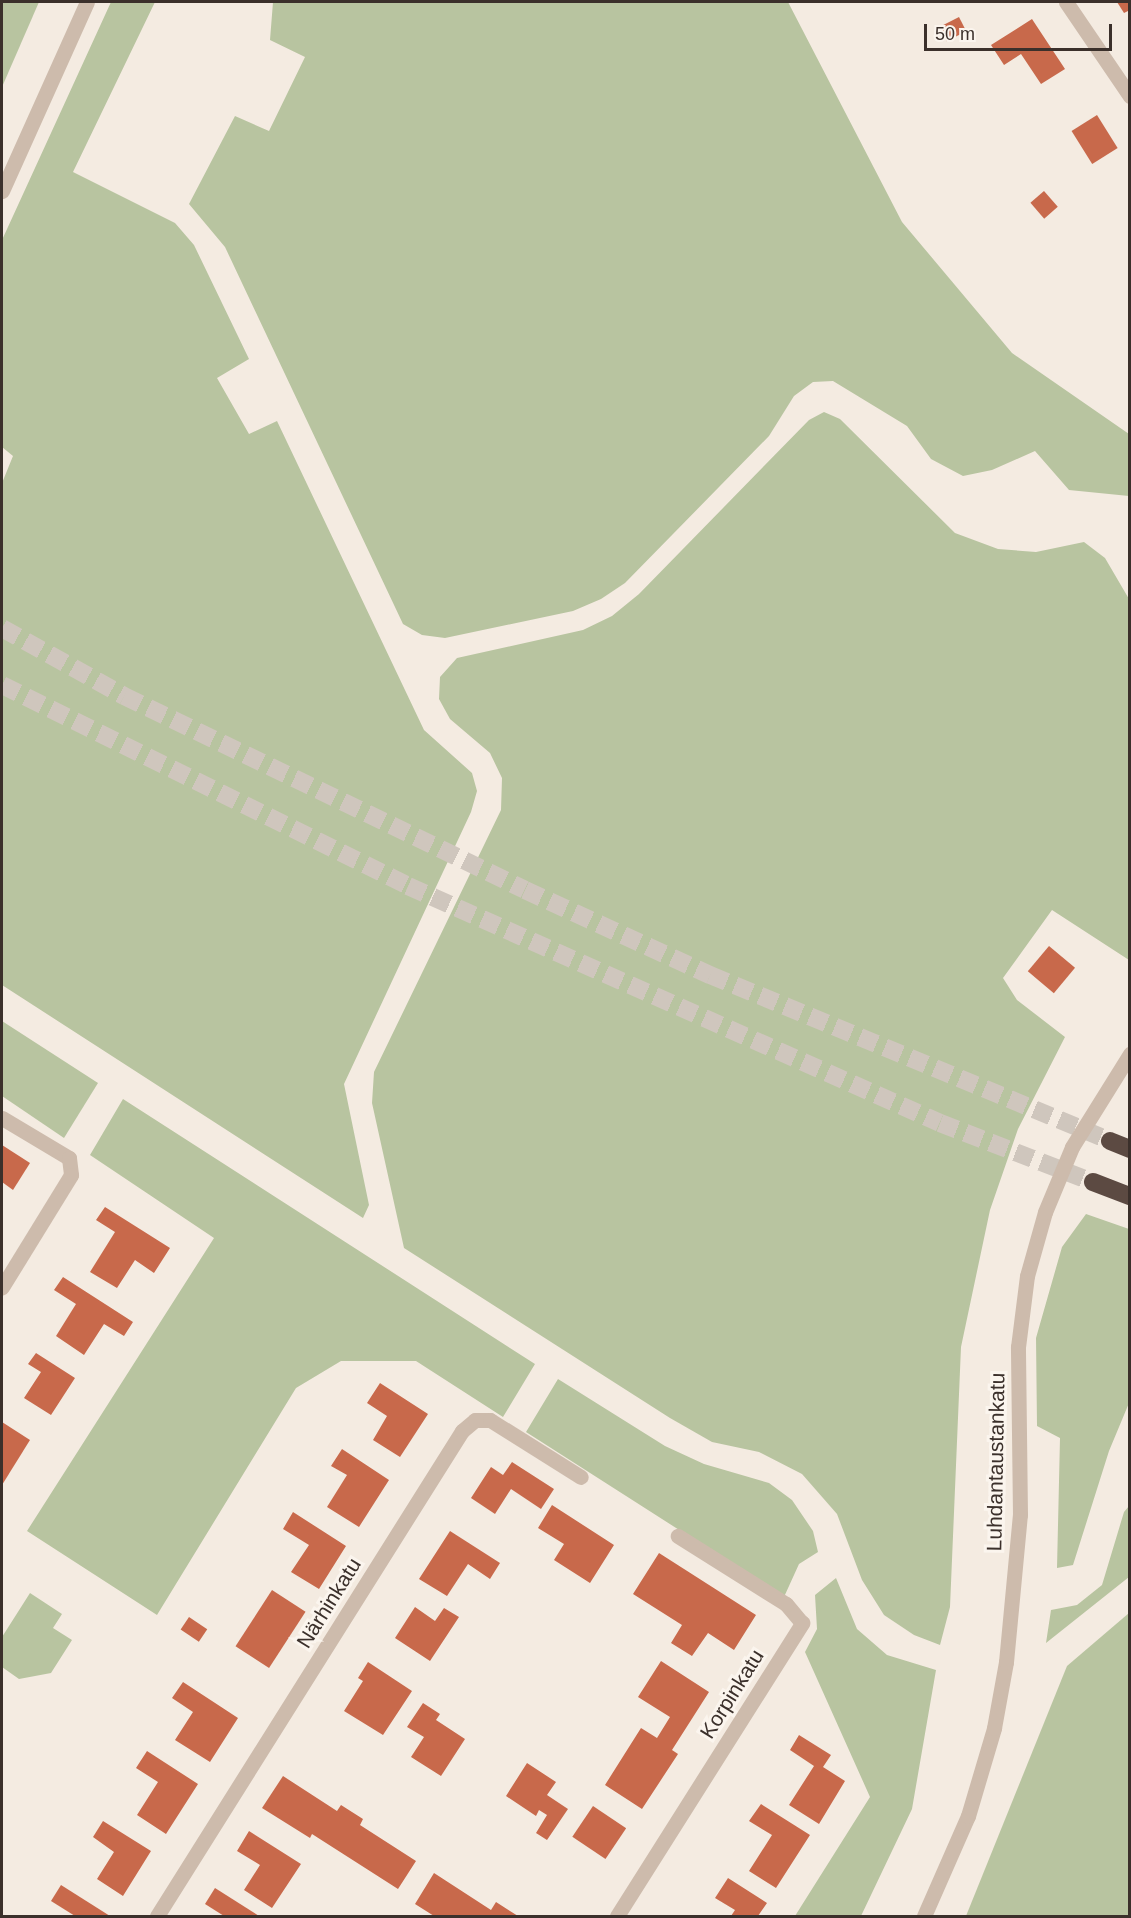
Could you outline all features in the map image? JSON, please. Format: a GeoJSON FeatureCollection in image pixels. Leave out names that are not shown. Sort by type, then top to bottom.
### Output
{"type":"FeatureCollection","features":[{"type":"Feature","properties":{"kind":"highway"},"geometry":{"type":"LineString","coordinates":[[1110,1142],[1130,1149]]}},
{"type":"Feature","properties":{"kind":"highway"},"geometry":{"type":"LineString","coordinates":[[1093,1182],[1130,1196]]}},
{"type":"Feature","properties":{"kind":"street"},"geometry":{"type":"LineString","coordinates":[[2,191],[87,2]]}},
{"type":"Feature","properties":{"kind":"street"},"geometry":{"type":"LineString","coordinates":[[1066,2],[1130,96]]}},
{"type":"Feature","properties":{"kind":"street","name":"Luhdantaustankatu"},"geometry":{"type":"LineString","coordinates":[[924,1917],[968,1816],[994,1728],[1006,1662],[1020,1515],[1018,1347],[1027,1276],[1046,1212],[1072,1147],[1130,1054]]}},
{"type":"Feature","properties":{"kind":"street"},"geometry":{"type":"LineString","coordinates":[[2,1118],[69,1158],[71,1175],[2,1287]]}},
{"type":"Feature","properties":{"kind":"street","name":"Närhinkatu"},"geometry":{"type":"LineString","coordinates":[[158,1917],[462,1431],[475,1420],[490,1420],[581,1477]]}},
{"type":"Feature","properties":{"kind":"street","name":"Korpinkatu"},"geometry":{"type":"LineString","coordinates":[[617,1917],[802,1623],[786,1604],[678,1536]]}},
{"type":"Feature","properties":{"kind":"green space"},"geometry":{"type":"Polygon","coordinates":[[[2,2],[39,2],[2,87],[2,2]]]}},
{"type":"Feature","properties":{"kind":"green space"},"geometry":{"type":"Polygon","coordinates":[[[111,2],[155,2],[73,172],[175,223],[194,245],[249,359],[217,378],[249,434],[277,421],[424,730],[472,773],[477,791],[471,812],[344,1084],[369,1205],[363,1218],[2,985],[2,483],[13,456],[2,447],[2,240],[111,2]]]}},
{"type":"Feature","properties":{"kind":"green space"},"geometry":{"type":"Polygon","coordinates":[[[273,2],[788,2],[902,222],[1012,353],[1129,434],[1129,496],[1069,490],[1035,451],[992,470],[963,476],[931,459],[907,426],[833,381],[813,382],[794,396],[769,436],[625,583],[601,599],[573,611],[445,638],[422,635],[403,624],[225,247],[189,204],[235,116],[269,131],[305,57],[270,40],[273,2]]]}},
{"type":"Feature","properties":{"kind":"green space"},"geometry":{"type":"Polygon","coordinates":[[[824,412],[840,419],[955,533],[998,549],[1036,552],[1084,542],[1105,558],[1129,599],[1129,960],[1052,910],[1003,978],[1017,1000],[1065,1037],[1018,1129],[990,1210],[961,1347],[950,1607],[940,1645],[914,1635],[884,1615],[862,1580],[837,1514],[802,1474],[759,1452],[712,1442],[670,1418],[404,1248],[372,1103],[374,1072],[501,810],[502,778],[490,753],[450,719],[439,699],[440,677],[457,658],[583,630],[612,616],[639,594],[809,420],[824,412]]]}},
{"type":"Feature","properties":{"kind":"green space"},"geometry":{"type":"Polygon","coordinates":[[[2,1021],[98,1083],[64,1138],[2,1096],[2,1021]]]}},
{"type":"Feature","properties":{"kind":"green space"},"geometry":{"type":"Polygon","coordinates":[[[123,1099],[535,1364],[503,1417],[416,1361],[341,1361],[296,1388],[157,1615],[27,1531],[214,1238],[90,1155],[123,1099]]]}},
{"type":"Feature","properties":{"kind":"green space"},"geometry":{"type":"Polygon","coordinates":[[[1086,1214],[1129,1229],[1129,1403],[1109,1451],[1073,1565],[1057,1568],[1060,1438],[1037,1426],[1036,1338],[1062,1247],[1086,1214]]]}},
{"type":"Feature","properties":{"kind":"green space"},"geometry":{"type":"Polygon","coordinates":[[[558,1379],[665,1446],[704,1464],[769,1483],[792,1500],[813,1531],[818,1552],[799,1564],[784,1597],[526,1432],[558,1379]]]}},
{"type":"Feature","properties":{"kind":"green space"},"geometry":{"type":"Polygon","coordinates":[[[1129,1506],[1129,1577],[1046,1643],[1051,1610],[1077,1605],[1102,1585],[1124,1512],[1129,1506]]]}},
{"type":"Feature","properties":{"kind":"green space"},"geometry":{"type":"Polygon","coordinates":[[[836,1578],[857,1629],[887,1655],[936,1670],[912,1809],[861,1916],[795,1916],[870,1797],[805,1652],[817,1629],[815,1595],[836,1578]]]}},
{"type":"Feature","properties":{"kind":"green space"},"geometry":{"type":"Polygon","coordinates":[[[30,1593],[62,1614],[53,1628],[72,1640],[51,1673],[19,1679],[2,1667],[2,1637],[30,1593]]]}},
{"type":"Feature","properties":{"kind":"green space"},"geometry":{"type":"Polygon","coordinates":[[[1129,1613],[1129,1916],[966,1916],[1067,1666],[1129,1613]]]}},
{"type":"Feature","properties":{"kind":"building"},"geometry":{"type":"Polygon","coordinates":[[[1117,2],[1130,2],[1130,10],[1124,13],[1117,2]]]}},
{"type":"Feature","properties":{"kind":"building"},"geometry":{"type":"Polygon","coordinates":[[[959,17],[966,31],[947,41],[939,27],[959,17]]]}},
{"type":"Feature","properties":{"kind":"building"},"geometry":{"type":"Polygon","coordinates":[[[1032,19],[1065,69],[1041,84],[1021,54],[1004,65],[991,45],[1032,19]]]}},
{"type":"Feature","properties":{"kind":"building"},"geometry":{"type":"Polygon","coordinates":[[[1097,115],[1118,148],[1092,164],[1072,131],[1097,115]]]}},
{"type":"Feature","properties":{"kind":"building"},"geometry":{"type":"Polygon","coordinates":[[[1044,191],[1058,207],[1044,219],[1030,203],[1044,191]]]}},
{"type":"Feature","properties":{"kind":"building"},"geometry":{"type":"Polygon","coordinates":[[[1049,946],[1075,968],[1054,993],[1028,971],[1049,946]]]}},
{"type":"Feature","properties":{"kind":"building"},"geometry":{"type":"Polygon","coordinates":[[[2,1145],[30,1163],[13,1190],[2,1182],[2,1145]]]}},
{"type":"Feature","properties":{"kind":"building"},"geometry":{"type":"Polygon","coordinates":[[[105,1207],[170,1248],[154,1273],[135,1260],[117,1288],[90,1272],[115,1232],[96,1220],[105,1207]]]}},
{"type":"Feature","properties":{"kind":"building"},"geometry":{"type":"Polygon","coordinates":[[[63,1277],[133,1322],[124,1336],[104,1324],[84,1355],[56,1336],[76,1304],[54,1290],[63,1277]]]}},
{"type":"Feature","properties":{"kind":"building"},"geometry":{"type":"Polygon","coordinates":[[[36,1353],[75,1378],[51,1415],[24,1398],[41,1372],[28,1364],[36,1353]]]}},
{"type":"Feature","properties":{"kind":"building"},"geometry":{"type":"Polygon","coordinates":[[[380,1383],[428,1414],[400,1457],[373,1440],[387,1416],[367,1403],[380,1383]]]}},
{"type":"Feature","properties":{"kind":"building"},"geometry":{"type":"Polygon","coordinates":[[[2,1422],[30,1440],[2,1485],[2,1422]]]}},
{"type":"Feature","properties":{"kind":"building"},"geometry":{"type":"Polygon","coordinates":[[[342,1449],[389,1480],[359,1527],[327,1507],[347,1475],[331,1466],[342,1449]]]}},
{"type":"Feature","properties":{"kind":"building"},"geometry":{"type":"Polygon","coordinates":[[[512,1462],[554,1489],[541,1509],[511,1489],[495,1514],[471,1498],[491,1467],[503,1475],[512,1462]]]}},
{"type":"Feature","properties":{"kind":"building"},"geometry":{"type":"Polygon","coordinates":[[[552,1505],[614,1545],[590,1583],[554,1560],[564,1544],[538,1528],[552,1505]]]}},
{"type":"Feature","properties":{"kind":"building"},"geometry":{"type":"Polygon","coordinates":[[[293,1512],[346,1546],[319,1589],[291,1572],[309,1545],[283,1529],[293,1512]]]}},
{"type":"Feature","properties":{"kind":"building"},"geometry":{"type":"Polygon","coordinates":[[[450,1531],[500,1563],[490,1579],[468,1564],[447,1596],[419,1579],[450,1531]]]}},
{"type":"Feature","properties":{"kind":"building"},"geometry":{"type":"Polygon","coordinates":[[[659,1553],[756,1615],[734,1650],[708,1633],[692,1656],[671,1643],[682,1625],[633,1594],[659,1553]]]}},
{"type":"Feature","properties":{"kind":"building"},"geometry":{"type":"Polygon","coordinates":[[[272,1590],[306,1612],[269,1668],[236,1646],[272,1590]]]}},
{"type":"Feature","properties":{"kind":"building"},"geometry":{"type":"Polygon","coordinates":[[[415,1607],[435,1621],[444,1608],[459,1617],[430,1661],[395,1638],[415,1607]]]}},
{"type":"Feature","properties":{"kind":"building"},"geometry":{"type":"Polygon","coordinates":[[[189,1617],[207,1629],[199,1642],[181,1629],[189,1617]]]}},
{"type":"Feature","properties":{"kind":"building"},"geometry":{"type":"Polygon","coordinates":[[[661,1661],[709,1692],[672,1750],[678,1754],[642,1809],[605,1785],[641,1728],[657,1738],[670,1717],[638,1697],[661,1661]]]}},
{"type":"Feature","properties":{"kind":"building"},"geometry":{"type":"Polygon","coordinates":[[[368,1662],[412,1691],[383,1735],[344,1711],[363,1681],[358,1678],[368,1662]]]}},
{"type":"Feature","properties":{"kind":"building"},"geometry":{"type":"Polygon","coordinates":[[[183,1682],[238,1718],[210,1762],[175,1740],[193,1712],[172,1698],[183,1682]]]}},
{"type":"Feature","properties":{"kind":"building"},"geometry":{"type":"Polygon","coordinates":[[[423,1703],[440,1714],[436,1720],[465,1739],[441,1776],[411,1757],[424,1737],[407,1727],[423,1703]]]}},
{"type":"Feature","properties":{"kind":"building"},"geometry":{"type":"Polygon","coordinates":[[[799,1735],[831,1755],[823,1767],[845,1781],[819,1824],[789,1805],[814,1766],[790,1750],[799,1735]]]}},
{"type":"Feature","properties":{"kind":"building"},"geometry":{"type":"Polygon","coordinates":[[[147,1751],[198,1784],[166,1834],[137,1815],[158,1782],[136,1768],[147,1751]]]}},
{"type":"Feature","properties":{"kind":"building"},"geometry":{"type":"Polygon","coordinates":[[[527,1763],[556,1782],[547,1795],[568,1809],[547,1840],[536,1833],[547,1815],[539,1810],[536,1816],[506,1796],[527,1763]]]}},
{"type":"Feature","properties":{"kind":"building"},"geometry":{"type":"Polygon","coordinates":[[[283,1776],[337,1811],[341,1805],[363,1819],[360,1825],[416,1861],[398,1889],[312,1834],[310,1838],[262,1808],[283,1776]]]}},
{"type":"Feature","properties":{"kind":"building"},"geometry":{"type":"Polygon","coordinates":[[[761,1804],[810,1835],[776,1888],[749,1871],[772,1835],[749,1821],[761,1804]]]}},
{"type":"Feature","properties":{"kind":"building"},"geometry":{"type":"Polygon","coordinates":[[[593,1806],[626,1828],[605,1859],[572,1837],[593,1806]]]}},
{"type":"Feature","properties":{"kind":"building"},"geometry":{"type":"Polygon","coordinates":[[[103,1821],[151,1851],[123,1896],[97,1879],[114,1852],[93,1837],[103,1821]]]}},
{"type":"Feature","properties":{"kind":"building"},"geometry":{"type":"Polygon","coordinates":[[[249,1831],[301,1864],[272,1908],[244,1890],[260,1865],[237,1851],[249,1831]]]}},
{"type":"Feature","properties":{"kind":"building"},"geometry":{"type":"Polygon","coordinates":[[[434,1873],[491,1910],[496,1902],[518,1916],[434,1916],[415,1904],[434,1873]]]}},
{"type":"Feature","properties":{"kind":"building"},"geometry":{"type":"Polygon","coordinates":[[[728,1878],[767,1903],[758,1916],[731,1916],[735,1910],[715,1898],[728,1878]]]}},
{"type":"Feature","properties":{"kind":"building"},"geometry":{"type":"Polygon","coordinates":[[[61,1885],[110,1916],[75,1916],[51,1901],[61,1885]]]}},
{"type":"Feature","properties":{"kind":"building"},"geometry":{"type":"Polygon","coordinates":[[[215,1888],[259,1916],[224,1916],[205,1904],[215,1888]]]}},
{"type":"Feature","properties":{"kind":"tunnel"},"geometry":{"type":"LineString","coordinates":[[2,628],[124,696],[525,890],[710,975],[1110,1141]]}},
{"type":"Feature","properties":{"kind":"tunnel"},"geometry":{"type":"LineString","coordinates":[[2,685],[408,886],[940,1123],[1093,1182]]}}]}
